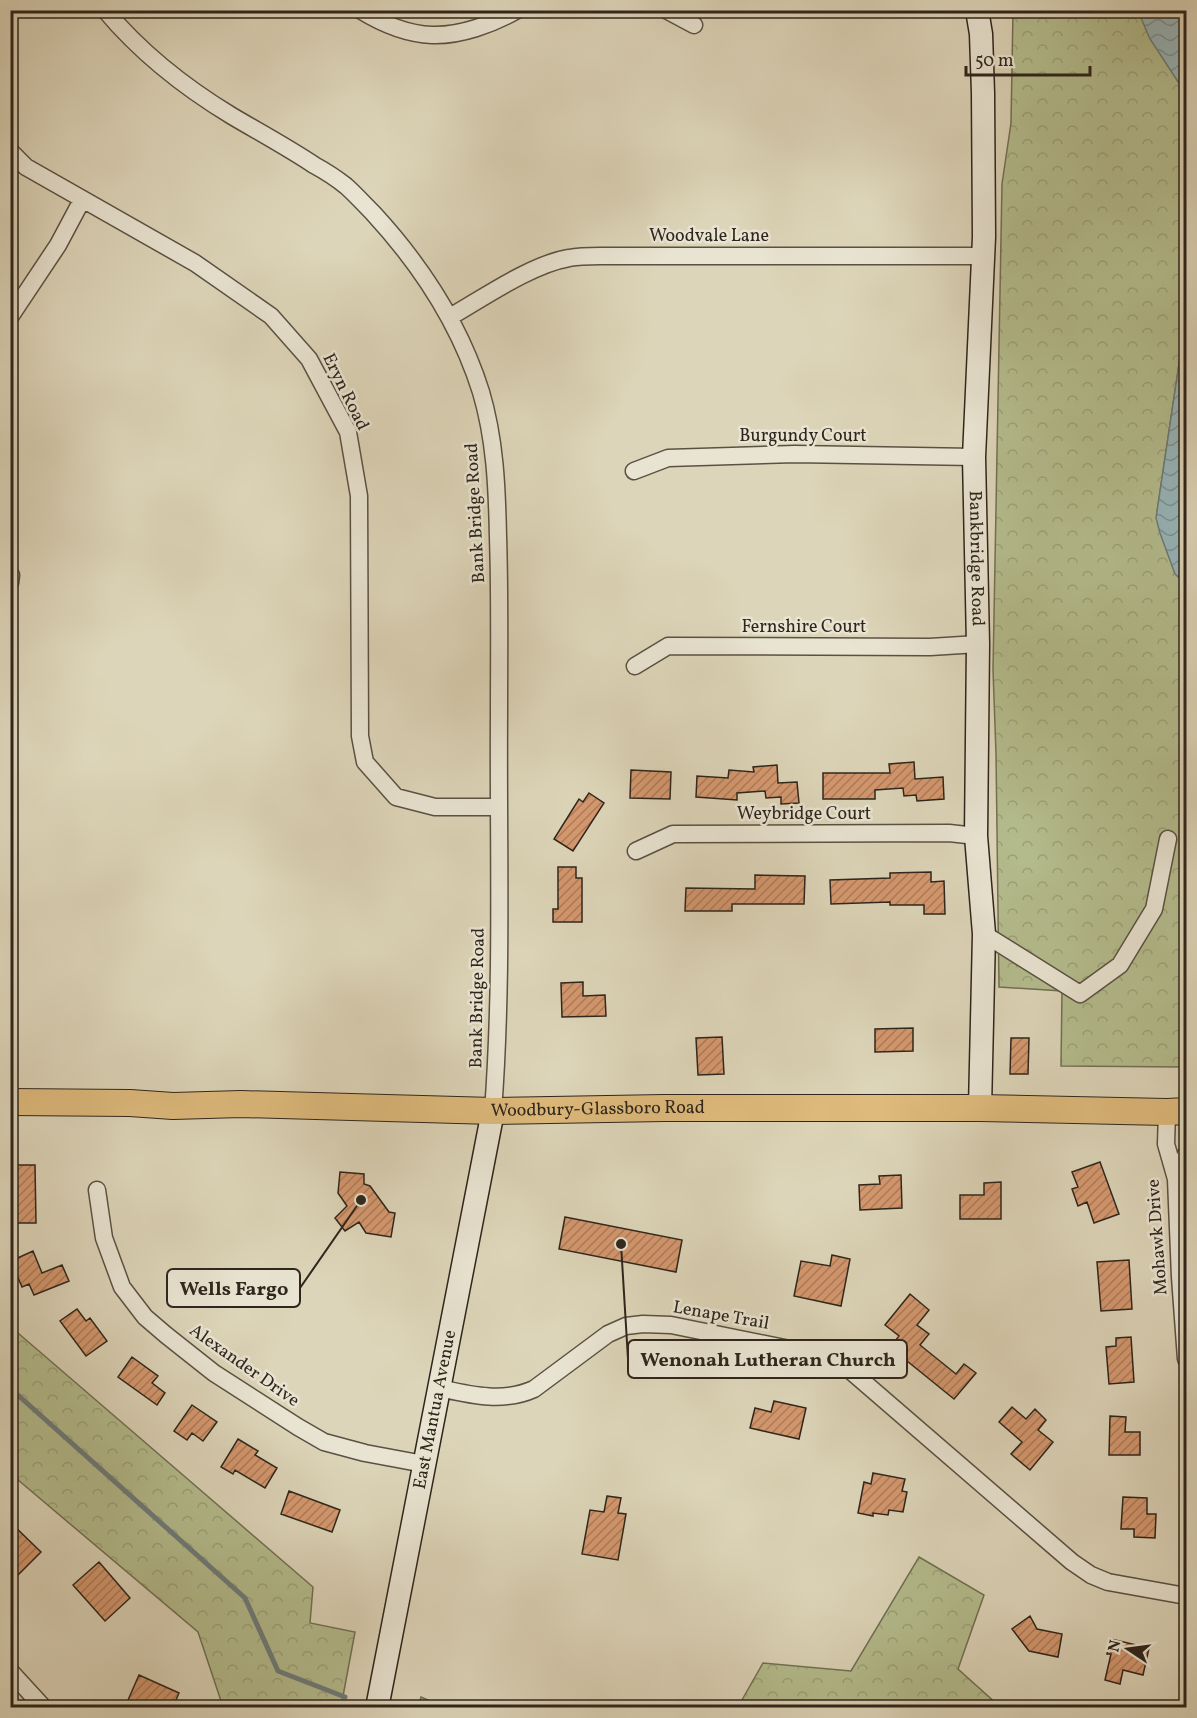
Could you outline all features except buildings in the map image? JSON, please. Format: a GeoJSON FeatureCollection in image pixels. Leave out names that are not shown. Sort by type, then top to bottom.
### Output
{"type":"FeatureCollection","features":[{"type":"Feature","properties":{"kind":"main road","name":"Woodbury-Glassboro Road"},"geometry":{"type":"LineString","coordinates":[[10,1102],[130,1103],[173,1106],[241,1104],[493,1111],[664,1108],[980,1108],[1177,1112]]}},
{"type":"Feature","properties":{"kind":"street","name":"Bank Bridge Road"},"geometry":{"type":"LineString","coordinates":[[105,10],[127,36],[177,80],[345,185],[394,237],[418,270],[450,317],[468,355],[481,392],[490,429],[496,470],[500,603],[500,993],[493,1111]]}},
{"type":"Feature","properties":{"kind":"street"},"geometry":{"type":"LineString","coordinates":[[360,10],[386,23],[407,30],[432,34],[458,32],[492,22],[517,10]]}},
{"type":"Feature","properties":{"kind":"street"},"geometry":{"type":"LineString","coordinates":[[666,10],[694,25]]}},
{"type":"Feature","properties":{"kind":"street","name":"Bankbridge Road"},"geometry":{"type":"LineString","coordinates":[[977,10],[981,34],[983,93],[984,256],[974,457],[978,644],[976,836],[984,934],[980,1108]]}},
{"type":"Feature","properties":{"kind":"street","name":"Eryn Road"},"geometry":{"type":"LineString","coordinates":[[10,151],[26,167],[195,263],[272,316],[309,359],[348,432],[360,496],[360,736],[365,762],[396,798],[435,807],[500,807]]}},
{"type":"Feature","properties":{"kind":"street"},"geometry":{"type":"LineString","coordinates":[[10,317],[58,245],[82,200]]}},
{"type":"Feature","properties":{"kind":"street","name":"Woodvale Lane"},"geometry":{"type":"LineString","coordinates":[[450,317],[533,270],[570,257],[984,256]]}},
{"type":"Feature","properties":{"kind":"street","name":"Burgundy Court"},"geometry":{"type":"LineString","coordinates":[[634,471],[668,458],[795,454],[974,457]]}},
{"type":"Feature","properties":{"kind":"street","name":"Fernshire Court"},"geometry":{"type":"LineString","coordinates":[[636,666],[668,646],[978,644]]}},
{"type":"Feature","properties":{"kind":"street","name":"Weybridge Court"},"geometry":{"type":"LineString","coordinates":[[636,851],[673,834],[949,833],[976,836]]}},
{"type":"Feature","properties":{"kind":"street"},"geometry":{"type":"LineString","coordinates":[[984,934],[1080,994],[1120,966],[1154,909],[1168,839]]}},
{"type":"Feature","properties":{"kind":"street","name":"East Mantua Avenue"},"geometry":{"type":"LineString","coordinates":[[376,1707],[493,1111]]}},
{"type":"Feature","properties":{"kind":"street","name":"Mohawk Drive"},"geometry":{"type":"LineString","coordinates":[[1177,1112],[1166,1144],[1176,1179],[1186,1359]]}},
{"type":"Feature","properties":{"kind":"street"},"geometry":{"type":"LineString","coordinates":[[1176,1179],[1186,1154]]}},
{"type":"Feature","properties":{"kind":"street","name":"Alexander Drive"},"geometry":{"type":"LineString","coordinates":[[97,1190],[104,1238],[122,1287],[145,1317],[166,1335],[214,1372],[324,1442],[365,1453],[424,1464]]}},
{"type":"Feature","properties":{"kind":"street","name":"Lenape Trail"},"geometry":{"type":"LineString","coordinates":[[439,1388],[494,1397],[525,1393],[534,1389],[608,1334],[626,1326],[643,1324],[671,1325],[824,1356],[838,1361],[852,1372],[1063,1554],[1091,1575],[1108,1582],[1186,1596]]}},
{"type":"Feature","properties":{"kind":"street"},"geometry":{"type":"LineString","coordinates":[[10,1671],[44,1707]]}},
{"type":"Feature","properties":{"kind":"green space"},"geometry":{"type":"Polygon","coordinates":[[[1013,11],[1138,11],[1186,94],[1186,317],[1157,512],[1186,567],[1186,1067],[1061,1066],[1062,991],[999,987],[993,670],[1002,184],[1011,123],[1013,11]]]}},
{"type":"Feature","properties":{"kind":"green space"},"geometry":{"type":"Polygon","coordinates":[[[11,1327],[313,1587],[310,1623],[355,1632],[341,1707],[223,1707],[198,1632],[11,1474],[11,1327]]]}},
{"type":"Feature","properties":{"kind":"green space"},"geometry":{"type":"Polygon","coordinates":[[[919,1557],[984,1595],[958,1669],[997,1704],[1032,1707],[738,1707],[763,1663],[851,1671],[919,1557]]]}},
{"type":"Feature","properties":{"kind":"green space"},"geometry":{"type":"Polygon","coordinates":[[[421,1697],[444,1707],[418,1707],[421,1697]]]}},
{"type":"Feature","properties":{"kind":"water"},"geometry":{"type":"Polygon","coordinates":[[[1138,11],[1186,11],[1186,94],[1150,39],[1138,11]]]}},
{"type":"Feature","properties":{"kind":"water"},"geometry":{"type":"Polygon","coordinates":[[[1186,317],[1186,584],[1175,574],[1156,518],[1186,317]]]}},
{"type":"Feature","properties":{"kind":"waterway"},"geometry":{"type":"LineString","coordinates":[[10,1388],[245,1598],[278,1671],[345,1697]]}},
{"type":"Feature","properties":{"kind":"place","name":"Wells Fargo"},"geometry":{"type":"Point","coordinates":[361,1200]}},
{"type":"Feature","properties":{"kind":"place","name":"Wenonah Lutheran Church"},"geometry":{"type":"Point","coordinates":[621,1244]}}]}
